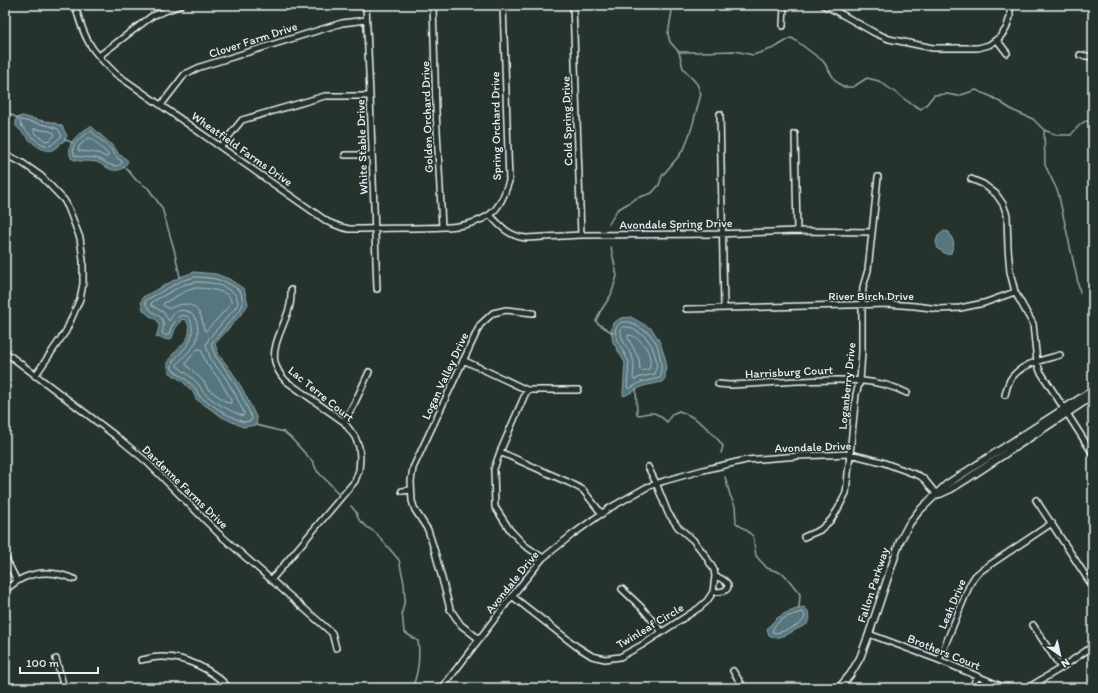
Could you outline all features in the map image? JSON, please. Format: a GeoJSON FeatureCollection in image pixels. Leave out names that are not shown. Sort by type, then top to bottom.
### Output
{"type":"FeatureCollection","features":[{"type":"Feature","properties":{"kind":"street","name":"Wheatfield Farms Drive"},"geometry":{"type":"LineString","coordinates":[[76,5],[82,28],[90,46],[116,74],[328,222],[349,229],[442,227]]}},
{"type":"Feature","properties":{"kind":"street"},"geometry":{"type":"LineString","coordinates":[[99,56],[152,16],[181,5]]}},
{"type":"Feature","properties":{"kind":"street","name":"White Stable Drive"},"geometry":{"type":"LineString","coordinates":[[366,5],[377,289]]}},
{"type":"Feature","properties":{"kind":"street","name":"Golden Orchard Drive"},"geometry":{"type":"LineString","coordinates":[[433,5],[436,111],[442,227]]}},
{"type":"Feature","properties":{"kind":"street","name":"Spring Orchard Drive"},"geometry":{"type":"LineString","coordinates":[[442,227],[473,224],[490,215],[499,204],[506,191],[509,181],[503,5]]}},
{"type":"Feature","properties":{"kind":"street","name":"Cold Spring Drive"},"geometry":{"type":"LineString","coordinates":[[573,5],[581,236]]}},
{"type":"Feature","properties":{"kind":"street"},"geometry":{"type":"LineString","coordinates":[[783,26],[784,5]]}},
{"type":"Feature","properties":{"kind":"street"},"geometry":{"type":"LineString","coordinates":[[823,5],[875,33],[893,40],[933,48],[978,48],[989,45],[997,40],[1006,29],[1010,17],[1010,5]]}},
{"type":"Feature","properties":{"kind":"street","name":"Clover Farm Drive"},"geometry":{"type":"LineString","coordinates":[[161,105],[185,74],[200,67],[334,25],[366,20]]}},
{"type":"Feature","properties":{"kind":"street"},"geometry":{"type":"LineString","coordinates":[[997,40],[1007,53]]}},
{"type":"Feature","properties":{"kind":"street"},"geometry":{"type":"LineString","coordinates":[[1080,55],[1093,57]]}},
{"type":"Feature","properties":{"kind":"street"},"geometry":{"type":"LineString","coordinates":[[221,146],[242,120],[325,96],[370,96]]}},
{"type":"Feature","properties":{"kind":"street"},"geometry":{"type":"LineString","coordinates":[[720,114],[724,308]]}},
{"type":"Feature","properties":{"kind":"street"},"geometry":{"type":"LineString","coordinates":[[795,134],[797,231]]}},
{"type":"Feature","properties":{"kind":"street"},"geometry":{"type":"LineString","coordinates":[[5,155],[21,162],[41,176],[64,200],[80,238],[83,260],[83,284],[80,299],[66,331],[35,376]]}},
{"type":"Feature","properties":{"kind":"street"},"geometry":{"type":"LineString","coordinates":[[345,155],[372,155]]}},
{"type":"Feature","properties":{"kind":"street","name":"Loganberry Drive"},"geometry":{"type":"LineString","coordinates":[[804,537],[820,530],[831,520],[838,510],[846,493],[856,394],[860,381],[863,287],[868,270],[878,177]]}},
{"type":"Feature","properties":{"kind":"street"},"geometry":{"type":"LineString","coordinates":[[971,180],[983,184],[996,194],[1007,215],[1010,272],[1015,292],[1033,324],[1037,362],[1040,371],[1092,451]]}},
{"type":"Feature","properties":{"kind":"street","name":"Avondale Spring Drive"},"geometry":{"type":"LineString","coordinates":[[490,215],[506,231],[517,237],[534,238],[797,231],[872,232]]}},
{"type":"Feature","properties":{"kind":"street","name":"Lac Terre Court"},"geometry":{"type":"LineString","coordinates":[[272,579],[355,481],[359,470],[360,458],[359,447],[355,437],[344,422],[286,381],[280,374],[277,367],[275,361],[275,349],[290,304],[291,290]]}},
{"type":"Feature","properties":{"kind":"street","name":"River Birch Drive"},"geometry":{"type":"LineString","coordinates":[[686,310],[888,304],[939,309],[960,308],[984,303],[1015,292]]}},
{"type":"Feature","properties":{"kind":"street","name":"Logan Valley Drive"},"geometry":{"type":"LineString","coordinates":[[479,639],[461,625],[450,609],[428,530],[415,510],[412,501],[411,490],[413,468],[480,325],[493,314],[506,310],[533,313]]}},
{"type":"Feature","properties":{"kind":"street","name":"Dardenne Farms Drive"},"geometry":{"type":"LineString","coordinates":[[5,352],[35,376],[87,413],[146,461],[219,534],[332,633],[336,648]]}},
{"type":"Feature","properties":{"kind":"street"},"geometry":{"type":"LineString","coordinates":[[1004,394],[1010,380],[1018,371],[1027,365],[1060,355]]}},
{"type":"Feature","properties":{"kind":"street"},"geometry":{"type":"LineString","coordinates":[[463,360],[527,390],[578,390]]}},
{"type":"Feature","properties":{"kind":"street"},"geometry":{"type":"LineString","coordinates":[[344,422],[369,372]]}},
{"type":"Feature","properties":{"kind":"street","name":"Harrisburg Court"},"geometry":{"type":"LineString","coordinates":[[718,384],[729,385],[838,380],[860,381],[880,383],[896,387],[907,393]]}},
{"type":"Feature","properties":{"kind":"street"},"geometry":{"type":"LineString","coordinates":[[527,390],[494,469],[495,507],[510,530],[524,545],[543,558]]}},
{"type":"Feature","properties":{"kind":"street","name":"Fallon Parkway"},"geometry":{"type":"LineString","coordinates":[[839,688],[856,666],[860,658],[900,541],[909,524],[919,511],[937,495],[951,489],[1066,411],[1093,390]]}},
{"type":"Feature","properties":{"kind":"street","name":"Fallon Parkway"},"geometry":{"type":"LineString","coordinates":[[1066,411],[1093,396]]}},
{"type":"Feature","properties":{"kind":"street"},"geometry":{"type":"LineString","coordinates":[[500,452],[570,482],[583,490],[602,514]]}},
{"type":"Feature","properties":{"kind":"street","name":"Avondale Drive"},"geometry":{"type":"LineString","coordinates":[[442,688],[543,558],[573,534],[602,514],[656,483],[746,460],[850,454],[882,462],[920,476],[937,495]]}},
{"type":"Feature","properties":{"kind":"street"},"geometry":{"type":"LineString","coordinates":[[648,467],[656,483]]}},
{"type":"Feature","properties":{"kind":"street","name":"Twinleaf Circle"},"geometry":{"type":"LineString","coordinates":[[512,596],[576,646],[592,656],[605,659],[620,657],[642,645],[699,608],[707,601],[713,592],[714,570],[705,555],[693,540],[678,527],[668,513],[656,483]]}},
{"type":"Feature","properties":{"kind":"street"},"geometry":{"type":"LineString","coordinates":[[402,491],[411,490]]}},
{"type":"Feature","properties":{"kind":"street"},"geometry":{"type":"LineString","coordinates":[[1036,500],[1093,587]]}},
{"type":"Feature","properties":{"kind":"street","name":"Leah Drive"},"geometry":{"type":"LineString","coordinates":[[939,660],[970,584],[975,576],[1052,523]]}},
{"type":"Feature","properties":{"kind":"street"},"geometry":{"type":"LineString","coordinates":[[5,558],[17,581]]}},
{"type":"Feature","properties":{"kind":"street"},"geometry":{"type":"LineString","coordinates":[[5,591],[17,581],[41,573],[64,575],[74,579]]}},
{"type":"Feature","properties":{"kind":"street","name":"Twinleaf Circle"},"geometry":{"type":"LineString","coordinates":[[713,592],[725,591],[728,587],[726,581],[714,576]]}},
{"type":"Feature","properties":{"kind":"street"},"geometry":{"type":"LineString","coordinates":[[622,589],[642,608],[662,632]]}},
{"type":"Feature","properties":{"kind":"street"},"geometry":{"type":"LineString","coordinates":[[1034,625],[1061,668]]}},
{"type":"Feature","properties":{"kind":"street","name":"Brothers Court"},"geometry":{"type":"LineString","coordinates":[[869,634],[939,660],[1003,687],[1012,688]]}},
{"type":"Feature","properties":{"kind":"street"},"geometry":{"type":"LineString","coordinates":[[1026,688],[1061,668],[1093,646]]}},
{"type":"Feature","properties":{"kind":"street"},"geometry":{"type":"LineString","coordinates":[[142,660],[159,657],[172,657],[186,660],[217,677],[229,688]]}},
{"type":"Feature","properties":{"kind":"street"},"geometry":{"type":"LineString","coordinates":[[56,659],[64,688]]}},
{"type":"Feature","properties":{"kind":"street"},"geometry":{"type":"LineString","coordinates":[[733,671],[744,688]]}},
{"type":"Feature","properties":{"kind":"street"},"geometry":{"type":"LineString","coordinates":[[972,688],[977,676]]}},
{"type":"Feature","properties":{"kind":"water"},"geometry":{"type":"Polygon","coordinates":[[[22,116],[52,122],[62,126],[67,136],[63,142],[52,150],[42,149],[32,142],[16,126],[16,119],[22,116]]]}},
{"type":"Feature","properties":{"kind":"water"},"geometry":{"type":"Polygon","coordinates":[[[91,126],[115,148],[119,155],[128,161],[122,169],[112,170],[96,162],[71,158],[70,147],[74,139],[91,126]]]}},
{"type":"Feature","properties":{"kind":"water"},"geometry":{"type":"Polygon","coordinates":[[[944,231],[949,232],[954,243],[951,253],[946,254],[938,249],[936,242],[938,236],[944,231]]]}},
{"type":"Feature","properties":{"kind":"water"},"geometry":{"type":"Polygon","coordinates":[[[194,272],[216,274],[229,279],[244,289],[248,304],[243,312],[215,344],[219,355],[243,390],[257,419],[256,425],[243,427],[222,417],[196,399],[193,392],[182,381],[169,372],[169,360],[185,342],[188,337],[189,327],[186,320],[181,319],[172,338],[169,340],[156,337],[159,326],[158,322],[143,309],[141,302],[143,297],[180,277],[194,272]]]}},
{"type":"Feature","properties":{"kind":"water"},"geometry":{"type":"Polygon","coordinates":[[[631,317],[652,329],[660,342],[666,361],[665,378],[662,382],[643,386],[624,396],[625,363],[613,342],[611,330],[613,323],[621,318],[631,317]]]}},
{"type":"Feature","properties":{"kind":"water"},"geometry":{"type":"Polygon","coordinates":[[[804,607],[808,611],[810,618],[807,624],[788,634],[775,638],[769,635],[767,629],[775,620],[788,612],[804,607]]]}},
{"type":"Feature","properties":{"kind":"waterway"},"geometry":{"type":"LineString","coordinates":[[609,224],[617,210],[637,198],[652,193],[659,185],[662,176],[685,147],[692,127],[701,94],[697,84],[683,68],[679,52],[670,42],[668,34],[673,5]]}},
{"type":"Feature","properties":{"kind":"waterway"},"geometry":{"type":"LineString","coordinates":[[679,52],[735,51],[753,55],[774,48],[791,38],[823,61],[835,80],[843,87],[853,87],[867,78],[879,81],[921,109],[934,95],[947,94],[958,96],[976,90],[992,97],[1014,111],[1033,119],[1044,130],[1057,135],[1071,135],[1083,122],[1089,120],[1093,121]]}},
{"type":"Feature","properties":{"kind":"waterway"},"geometry":{"type":"LineString","coordinates":[[5,111],[19,119]]}},
{"type":"Feature","properties":{"kind":"waterway"},"geometry":{"type":"LineString","coordinates":[[1044,130],[1045,165],[1058,192],[1080,292]]}},
{"type":"Feature","properties":{"kind":"waterway"},"geometry":{"type":"LineString","coordinates":[[64,139],[73,143]]}},
{"type":"Feature","properties":{"kind":"waterway"},"geometry":{"type":"LineString","coordinates":[[123,167],[126,168],[136,180],[148,188],[162,208],[174,249],[180,277]]}},
{"type":"Feature","properties":{"kind":"waterway"},"geometry":{"type":"LineString","coordinates":[[611,247],[617,276],[611,295],[596,321],[613,333]]}},
{"type":"Feature","properties":{"kind":"waterway"},"geometry":{"type":"LineString","coordinates":[[636,389],[637,414],[654,413],[667,422],[672,414],[679,411],[692,417],[714,435],[723,446],[721,453]]}},
{"type":"Feature","properties":{"kind":"waterway"},"geometry":{"type":"LineString","coordinates":[[256,425],[284,432],[313,462],[317,471],[338,494]]}},
{"type":"Feature","properties":{"kind":"waterway"},"geometry":{"type":"LineString","coordinates":[[725,477],[735,506],[736,523],[753,536],[756,556],[767,568],[784,574],[800,594],[799,609]]}},
{"type":"Feature","properties":{"kind":"waterway"},"geometry":{"type":"LineString","coordinates":[[351,506],[356,512],[359,520],[376,533],[399,560],[404,583],[405,599],[402,612],[404,632],[418,641],[418,665],[412,688]]}}]}
